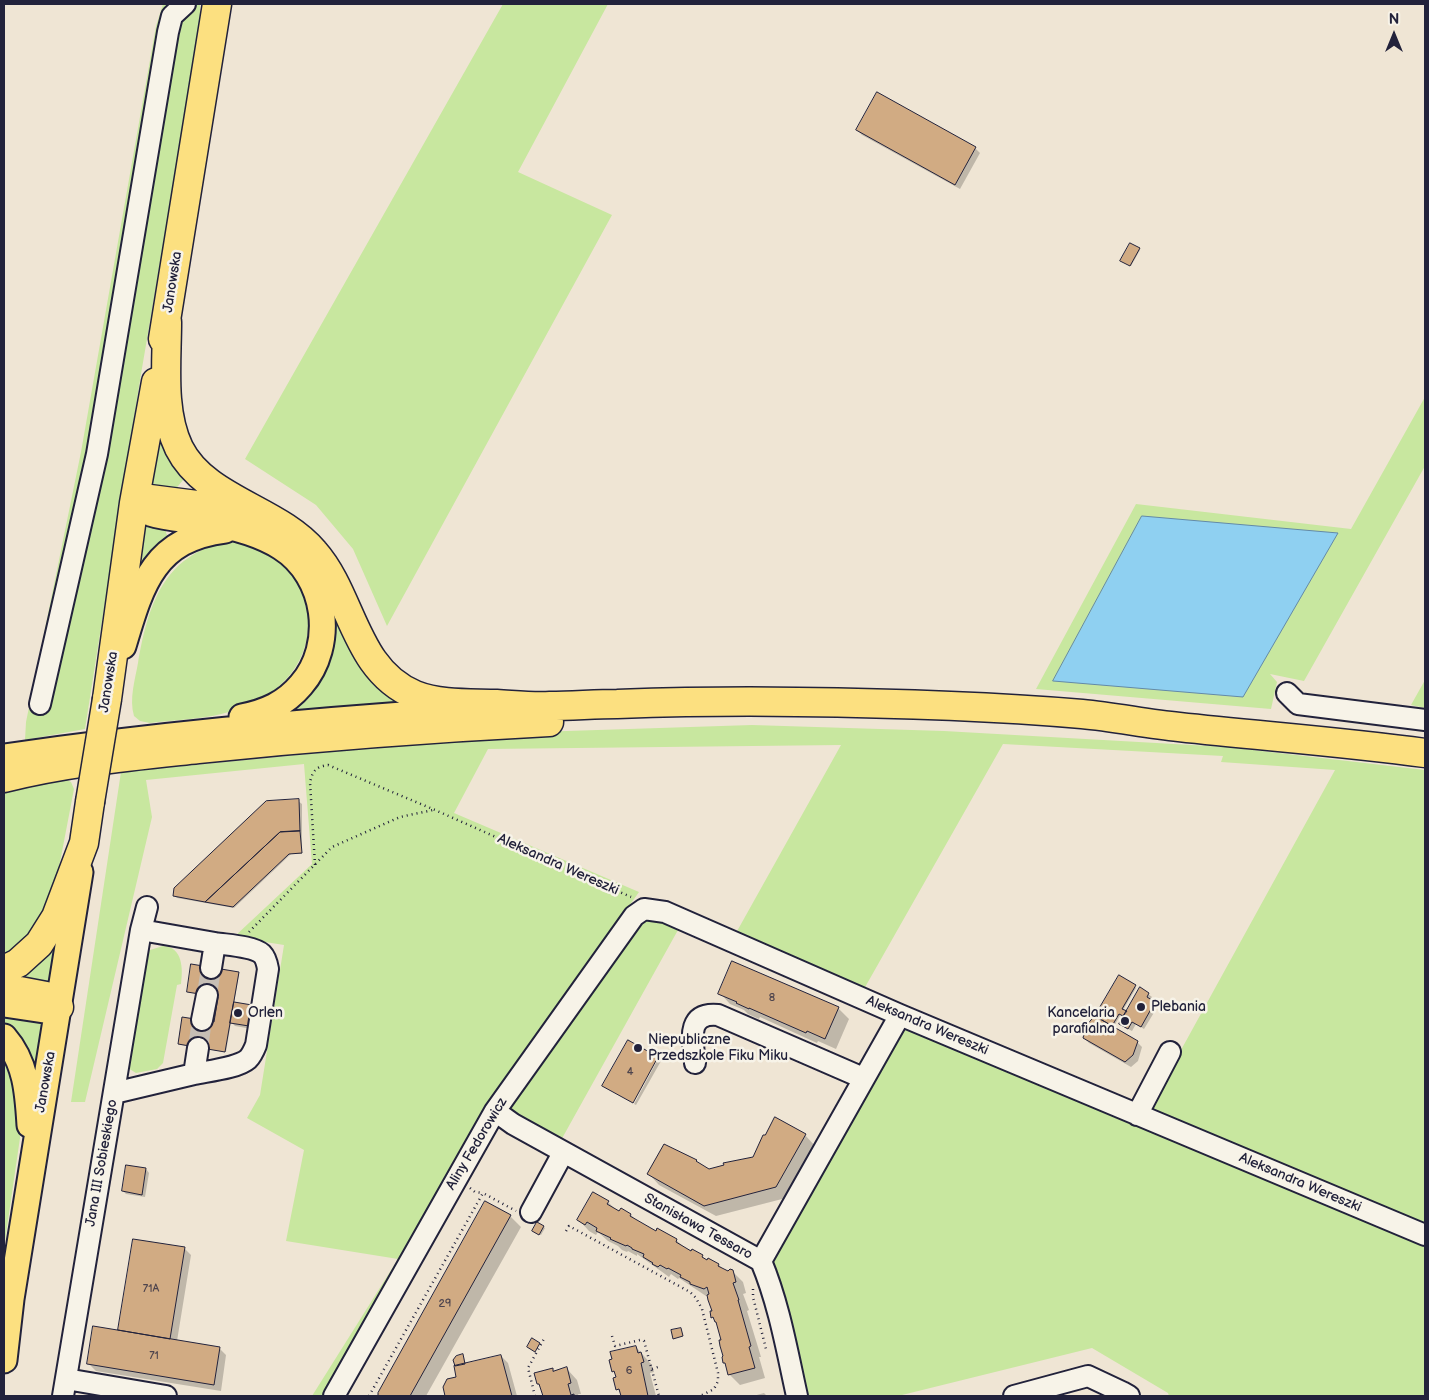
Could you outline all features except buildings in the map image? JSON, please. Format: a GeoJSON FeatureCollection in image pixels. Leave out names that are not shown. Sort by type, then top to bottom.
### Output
{"type":"FeatureCollection","features":[{"type":"Feature","properties":{"kind":"highway","name":"Janowska"},"geometry":{"type":"LineString","coordinates":[[84,842],[134,503],[166,322],[217,4]]}},
{"type":"Feature","properties":{"kind":"highway"},"geometry":{"type":"LineString","coordinates":[[166,322],[168,416],[178,445],[189,463],[209,481],[295,533],[322,562],[367,652],[377,667],[395,684],[420,697],[434,700],[546,707],[606,704],[796,702],[955,706],[1089,715],[1178,727],[1283,736],[1425,752]]}},
{"type":"Feature","properties":{"kind":"highway"},"geometry":{"type":"LineString","coordinates":[[134,503],[150,499],[260,513]]}},
{"type":"Feature","properties":{"kind":"highway"},"geometry":{"type":"LineString","coordinates":[[4,778],[42,768],[274,742],[447,728],[588,721],[803,718],[1084,727],[1178,727]]}},
{"type":"Feature","properties":{"kind":"highway"},"geometry":{"type":"LineString","coordinates":[[4,970],[28,955],[48,932],[56,917],[84,842]]}},
{"type":"Feature","properties":{"kind":"highway"},"geometry":{"type":"LineString","coordinates":[[4,988],[46,996],[59,1007]]}},
{"type":"Feature","properties":{"kind":"main road"},"geometry":{"type":"LineString","coordinates":[[134,503],[148,513],[212,523],[255,534],[284,549],[299,563],[307,574],[318,594],[322,613],[322,635],[318,654],[311,670],[301,685],[269,710],[164,736]]}},
{"type":"Feature","properties":{"kind":"main road"},"geometry":{"type":"LineString","coordinates":[[106,699],[138,597],[150,573],[165,555],[184,542],[204,533],[235,529]]}},
{"type":"Feature","properties":{"kind":"main road"},"geometry":{"type":"LineString","coordinates":[[4,757],[164,736],[372,717],[546,707]]}},
{"type":"Feature","properties":{"kind":"main road"},"geometry":{"type":"LineString","coordinates":[[4,774],[42,768]]}},
{"type":"Feature","properties":{"kind":"main road","name":"Janowska"},"geometry":{"type":"LineString","coordinates":[[4,1360],[11,1299],[84,842]]}},
{"type":"Feature","properties":{"kind":"main road"},"geometry":{"type":"LineString","coordinates":[[4,1004],[44,1010],[59,1007]]}},
{"type":"Feature","properties":{"kind":"main road"},"geometry":{"type":"LineString","coordinates":[[4,1037],[16,1052],[26,1081],[32,1167]]}},
{"type":"Feature","properties":{"kind":"street"},"geometry":{"type":"LineString","coordinates":[[40,704],[97,454],[168,32],[172,16],[185,4]]}},
{"type":"Feature","properties":{"kind":"street"},"geometry":{"type":"LineString","coordinates":[[1287,693],[1298,704],[1425,720]]}},
{"type":"Feature","properties":{"kind":"street","name":"Jana III Sobieskiego"},"geometry":{"type":"LineString","coordinates":[[64,1388],[141,930],[147,907]]}},
{"type":"Feature","properties":{"kind":"street","name":"Aleksandra Wereszki"},"geometry":{"type":"LineString","coordinates":[[644,909],[665,912],[900,1015],[1425,1235]]}},
{"type":"Feature","properties":{"kind":"street","name":"Aliny Fedorowicz"},"geometry":{"type":"LineString","coordinates":[[334,1396],[495,1111],[634,916],[644,909]]}},
{"type":"Feature","properties":{"kind":"street"},"geometry":{"type":"LineString","coordinates":[[114,1092],[238,1064],[248,1059],[254,1052],[268,969],[262,954],[255,950],[141,930]]}},
{"type":"Feature","properties":{"kind":"street"},"geometry":{"type":"LineString","coordinates":[[211,968],[225,945]]}},
{"type":"Feature","properties":{"kind":"street"},"geometry":{"type":"LineString","coordinates":[[202,1020],[207,995]]}},
{"type":"Feature","properties":{"kind":"street"},"geometry":{"type":"LineString","coordinates":[[695,1062],[693,1028],[698,1020],[704,1016],[718,1015],[863,1078]]}},
{"type":"Feature","properties":{"kind":"street","name":"Stanisława Tessaro"},"geometry":{"type":"LineString","coordinates":[[495,1111],[513,1124],[563,1153],[761,1261],[900,1015]]}},
{"type":"Feature","properties":{"kind":"street"},"geometry":{"type":"LineString","coordinates":[[194,1074],[198,1048]]}},
{"type":"Feature","properties":{"kind":"street"},"geometry":{"type":"LineString","coordinates":[[1137,1115],[1170,1052]]}},
{"type":"Feature","properties":{"kind":"street"},"geometry":{"type":"LineString","coordinates":[[526,1213],[563,1153]]}},
{"type":"Feature","properties":{"kind":"street"},"geometry":{"type":"LineString","coordinates":[[761,1261],[767,1276],[787,1352],[796,1396]]}},
{"type":"Feature","properties":{"kind":"street"},"geometry":{"type":"LineString","coordinates":[[1014,1396],[1088,1376],[1129,1396]]}},
{"type":"Feature","properties":{"kind":"street"},"geometry":{"type":"LineString","coordinates":[[64,1388],[166,1396]]}},
{"type":"Feature","properties":{"kind":"path"},"geometry":{"type":"LineString","coordinates":[[315,865],[310,782],[312,772],[318,767],[328,765],[435,810]]}},
{"type":"Feature","properties":{"kind":"path"},"geometry":{"type":"LineString","coordinates":[[225,945],[315,865],[332,847],[400,817],[435,810]]}},
{"type":"Feature","properties":{"kind":"path","name":"Aleksandra Wereszki"},"geometry":{"type":"LineString","coordinates":[[435,810],[642,902],[644,909]]}},
{"type":"Feature","properties":{"kind":"path"},"geometry":{"type":"LineString","coordinates":[[468,1182],[471,1190],[483,1193],[526,1213]]}},
{"type":"Feature","properties":{"kind":"path"},"geometry":{"type":"LineString","coordinates":[[369,1396],[483,1193]]}},
{"type":"Feature","properties":{"kind":"path"},"geometry":{"type":"LineString","coordinates":[[566,1231],[569,1226],[690,1292],[696,1298],[702,1308],[719,1376],[714,1389],[700,1396]]}},
{"type":"Feature","properties":{"kind":"path"},"geometry":{"type":"LineString","coordinates":[[612,1336],[615,1346],[640,1340],[644,1341],[659,1396]]}},
{"type":"Feature","properties":{"kind":"path"},"geometry":{"type":"LineString","coordinates":[[535,1396],[528,1368],[545,1337]]}},
{"type":"Feature","properties":{"kind":"path"},"geometry":{"type":"LineString","coordinates":[[652,1369],[661,1366]]}},
{"type":"Feature","properties":{"kind":"green space"},"geometry":{"type":"Polygon","coordinates":[[[163,4],[200,4],[200,29],[141,374],[85,729],[25,740],[26,722],[81,452],[156,26],[163,4]]]}},
{"type":"Feature","properties":{"kind":"green space"},"geometry":{"type":"Polygon","coordinates":[[[503,4],[608,4],[518,172],[612,215],[387,626],[353,549],[316,505],[245,459],[503,4]]]}},
{"type":"Feature","properties":{"kind":"green space"},"geometry":{"type":"Polygon","coordinates":[[[1425,397],[1425,466],[1304,681],[1270,674],[1277,682],[1271,709],[1036,689],[1136,504],[1351,529],[1425,397]]]}},
{"type":"Feature","properties":{"kind":"green space"},"geometry":{"type":"Polygon","coordinates":[[[160,425],[188,474],[174,491],[150,493],[160,425]]]}},
{"type":"Feature","properties":{"kind":"green space"},"geometry":{"type":"Polygon","coordinates":[[[186,509],[265,523],[292,537],[320,571],[347,632],[369,670],[393,692],[422,706],[272,719],[293,704],[304,693],[318,672],[326,650],[329,628],[328,606],[321,585],[310,565],[294,548],[274,534],[242,523],[185,514],[186,509]]]}},
{"type":"Feature","properties":{"kind":"green space"},"geometry":{"type":"Polygon","coordinates":[[[145,518],[167,522],[166,533],[171,542],[135,582],[145,518]]]}},
{"type":"Feature","properties":{"kind":"green space"},"geometry":{"type":"Polygon","coordinates":[[[227,542],[255,546],[278,559],[294,577],[305,599],[308,623],[305,648],[293,671],[273,691],[244,707],[214,716],[150,723],[140,721],[134,716],[133,690],[147,622],[162,586],[173,571],[188,558],[205,549],[227,542]]]}},
{"type":"Feature","properties":{"kind":"green space"},"geometry":{"type":"Polygon","coordinates":[[[1425,680],[1425,708],[1411,705],[1425,680]]]}},
{"type":"Feature","properties":{"kind":"green space"},"geometry":{"type":"Polygon","coordinates":[[[752,725],[944,731],[1227,747],[1425,770],[1425,1396],[1169,1396],[1168,1393],[1092,1348],[898,1396],[804,1396],[771,1261],[909,1009],[1148,1110],[1335,770],[1221,762],[1223,756],[1003,744],[864,989],[736,933],[841,745],[488,749],[454,813],[639,892],[497,1093],[326,1396],[312,1396],[398,1259],[286,1241],[304,1150],[247,1118],[260,1095],[284,945],[234,937],[312,864],[304,764],[146,780],[152,817],[85,1102],[71,1102],[121,772],[536,732],[752,725]]]}},
{"type":"Feature","properties":{"kind":"green space"},"geometry":{"type":"Polygon","coordinates":[[[67,780],[71,782],[74,789],[56,883],[37,928],[4,958],[4,790],[67,780]]]}},
{"type":"Feature","properties":{"kind":"green space"},"geometry":{"type":"Polygon","coordinates":[[[657,916],[720,941],[720,948],[678,930],[560,1142],[508,1113],[511,1096],[619,944],[644,920],[657,916]]]}},
{"type":"Feature","properties":{"kind":"green space"},"geometry":{"type":"Polygon","coordinates":[[[62,918],[51,990],[4,979],[62,918]]]}},
{"type":"Feature","properties":{"kind":"green space"},"geometry":{"type":"Polygon","coordinates":[[[163,946],[175,950],[178,955],[182,972],[181,984],[177,985],[163,1063],[157,1069],[136,1073],[128,1068],[128,1058],[145,958],[150,950],[163,946]]]}},
{"type":"Feature","properties":{"kind":"green space"},"geometry":{"type":"Polygon","coordinates":[[[4,1010],[46,1016],[35,1086],[4,1027],[4,1010]]]}},
{"type":"Feature","properties":{"kind":"green space"},"geometry":{"type":"Polygon","coordinates":[[[4,1049],[22,1118],[4,1248],[4,1049]]]}},
{"type":"Feature","properties":{"kind":"water"},"geometry":{"type":"Polygon","coordinates":[[[1142,516],[1338,533],[1243,697],[1053,681],[1142,516]]]}},
{"type":"Feature","properties":{"kind":"tunnel"},"geometry":{"type":"LineString","coordinates":[[207,995],[211,968]]}},
{"type":"Feature","properties":{"kind":"tunnel"},"geometry":{"type":"LineString","coordinates":[[198,1048],[202,1020]]}},
{"type":"Feature","properties":{"kind":"place","name":"Plebania"},"geometry":{"type":"Point","coordinates":[1141,1007]}},
{"type":"Feature","properties":{"kind":"place","name":"Orlen"},"geometry":{"type":"Point","coordinates":[238,1013]}},
{"type":"Feature","properties":{"kind":"place","name":"Kancelaria parafialna"},"geometry":{"type":"Point","coordinates":[1125,1021]}},
{"type":"Feature","properties":{"kind":"place","name":"Niepubliczne Przedszkole Fiku Miku"},"geometry":{"type":"Point","coordinates":[638,1048]}}]}
